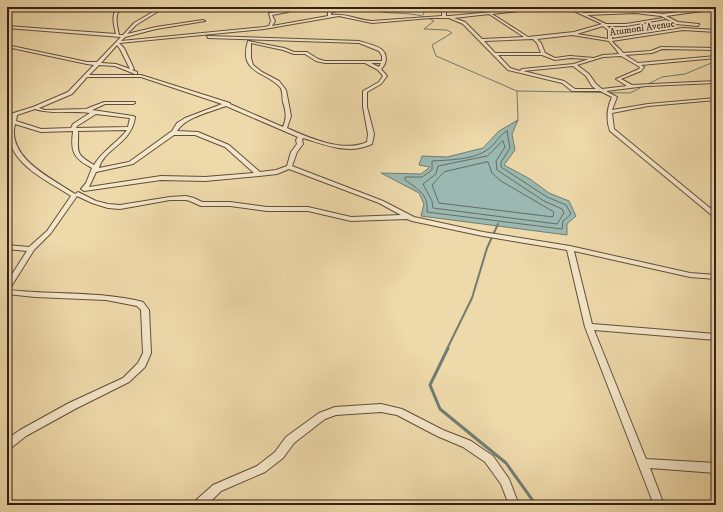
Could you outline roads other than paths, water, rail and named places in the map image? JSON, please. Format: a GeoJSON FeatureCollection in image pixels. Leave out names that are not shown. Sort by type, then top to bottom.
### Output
{"type":"FeatureCollection","features":[{"type":"Feature","properties":{"kind":"street"},"geometry":{"type":"LineString","coordinates":[[118,36],[114,17],[115,10],[119,7]]}},
{"type":"Feature","properties":{"kind":"street"},"geometry":{"type":"LineString","coordinates":[[7,117],[35,108],[70,93],[138,21],[163,7]]}},
{"type":"Feature","properties":{"kind":"street"},"geometry":{"type":"LineString","coordinates":[[330,17],[329,13],[343,7]]}},
{"type":"Feature","properties":{"kind":"street"},"geometry":{"type":"LineString","coordinates":[[444,17],[444,8],[447,7]]}},
{"type":"Feature","properties":{"kind":"street"},"geometry":{"type":"LineString","coordinates":[[492,7],[502,12]]}},
{"type":"Feature","properties":{"kind":"street"},"geometry":{"type":"LineString","coordinates":[[529,7],[534,9]]}},
{"type":"Feature","properties":{"kind":"street"},"geometry":{"type":"LineString","coordinates":[[117,42],[246,30],[330,17],[348,16],[359,21],[371,22],[450,17],[552,7]]}},
{"type":"Feature","properties":{"kind":"street"},"geometry":{"type":"LineString","coordinates":[[578,7],[577,11],[604,24],[610,30],[610,40],[613,45],[618,48],[622,55],[638,64],[642,69],[618,79],[630,87]]}},
{"type":"Feature","properties":{"kind":"street"},"geometry":{"type":"LineString","coordinates":[[634,7],[663,16],[677,23],[699,25],[716,34]]}},
{"type":"Feature","properties":{"kind":"street"},"geometry":{"type":"LineString","coordinates":[[583,14],[635,12],[663,16],[704,8],[716,8]]}},
{"type":"Feature","properties":{"kind":"street"},"geometry":{"type":"LineString","coordinates":[[270,27],[273,21],[270,14],[286,12]]}},
{"type":"Feature","properties":{"kind":"street"},"geometry":{"type":"LineString","coordinates":[[489,13],[527,38]]}},
{"type":"Feature","properties":{"kind":"street"},"geometry":{"type":"LineString","coordinates":[[450,17],[464,23],[507,68],[563,82],[574,90],[602,90],[716,82]]}},
{"type":"Feature","properties":{"kind":"street"},"geometry":{"type":"LineString","coordinates":[[481,40],[571,34],[583,32],[604,24],[626,25],[668,19]]}},
{"type":"Feature","properties":{"kind":"street"},"geometry":{"type":"LineString","coordinates":[[7,27],[124,36],[156,28],[203,21]]}},
{"type":"Feature","properties":{"kind":"street","name":"Atumoni Avenue"},"geometry":{"type":"LineString","coordinates":[[571,34],[580,37],[610,40],[682,29],[716,30]]}},
{"type":"Feature","properties":{"kind":"street"},"geometry":{"type":"LineString","coordinates":[[246,30],[250,61],[262,75],[275,80],[284,91],[285,101],[290,112],[284,129]]}},
{"type":"Feature","properties":{"kind":"street"},"geometry":{"type":"LineString","coordinates":[[191,36],[248,40],[359,42],[380,50],[384,56],[380,69]]}},
{"type":"Feature","properties":{"kind":"street"},"geometry":{"type":"LineString","coordinates":[[533,37],[539,43],[543,54]]}},
{"type":"Feature","properties":{"kind":"street"},"geometry":{"type":"LineString","coordinates":[[248,40],[294,52],[306,53],[317,60],[325,62],[383,62]]}},
{"type":"Feature","properties":{"kind":"street"},"geometry":{"type":"LineString","coordinates":[[117,42],[122,46],[125,58],[138,74]]}},
{"type":"Feature","properties":{"kind":"street"},"geometry":{"type":"LineString","coordinates":[[7,46],[98,64],[123,66],[138,74],[228,104],[301,136],[344,147],[360,147],[370,143],[371,134],[365,107],[365,91],[385,76],[380,69],[366,62]]}},
{"type":"Feature","properties":{"kind":"street"},"geometry":{"type":"LineString","coordinates":[[516,71],[574,65],[603,56],[655,51],[662,48],[716,49]]}},
{"type":"Feature","properties":{"kind":"street"},"geometry":{"type":"LineString","coordinates":[[494,54],[543,54],[555,59],[570,57],[598,58]]}},
{"type":"Feature","properties":{"kind":"street"},"geometry":{"type":"LineString","coordinates":[[638,64],[716,57]]}},
{"type":"Feature","properties":{"kind":"street"},"geometry":{"type":"LineString","coordinates":[[574,65],[588,75],[594,85],[615,97],[612,101],[610,112],[609,123],[612,130],[714,213]]}},
{"type":"Feature","properties":{"kind":"street"},"geometry":{"type":"LineString","coordinates":[[87,76],[138,74]]}},
{"type":"Feature","properties":{"kind":"street"},"geometry":{"type":"LineString","coordinates":[[610,112],[648,105],[716,99]]}},
{"type":"Feature","properties":{"kind":"street"},"geometry":{"type":"LineString","coordinates":[[86,111],[104,103],[133,103]]}},
{"type":"Feature","properties":{"kind":"street"},"geometry":{"type":"LineString","coordinates":[[95,112],[75,125],[74,129],[76,132],[74,147],[78,157],[95,169],[132,163],[172,133],[179,124],[190,117],[228,104]]}},
{"type":"Feature","properties":{"kind":"street"},"geometry":{"type":"LineString","coordinates":[[7,288],[31,249],[49,232],[76,195],[89,185],[99,161],[124,136],[133,119],[130,115],[86,111],[45,111],[35,108]]}},
{"type":"Feature","properties":{"kind":"street"},"geometry":{"type":"LineString","coordinates":[[15,115],[9,131],[18,154],[40,175],[76,195],[96,204],[113,207],[132,207],[186,198],[192,199],[201,204],[230,204],[259,209],[308,209],[351,219],[408,217]]}},
{"type":"Feature","properties":{"kind":"street"},"geometry":{"type":"LineString","coordinates":[[13,122],[41,131],[129,128]]}},
{"type":"Feature","properties":{"kind":"street"},"geometry":{"type":"LineString","coordinates":[[172,133],[196,133],[211,141],[227,146],[259,174]]}},
{"type":"Feature","properties":{"kind":"street"},"geometry":{"type":"LineString","coordinates":[[289,168],[293,160],[294,152],[300,144],[299,140],[301,136]]}},
{"type":"Feature","properties":{"kind":"street"},"geometry":{"type":"LineString","coordinates":[[85,189],[161,178],[205,179],[277,172],[289,168],[381,202],[408,217],[427,223],[570,248],[690,276],[716,277]]}},
{"type":"Feature","properties":{"kind":"street"},"geometry":{"type":"LineString","coordinates":[[7,247],[31,249]]}},
{"type":"Feature","properties":{"kind":"street"},"geometry":{"type":"LineString","coordinates":[[570,248],[589,327],[659,505]]}},
{"type":"Feature","properties":{"kind":"street"},"geometry":{"type":"LineString","coordinates":[[7,292],[35,295],[106,298],[140,304],[145,310],[147,353],[142,365],[126,380],[72,406],[23,433],[7,445]]}},
{"type":"Feature","properties":{"kind":"street"},"geometry":{"type":"LineString","coordinates":[[589,327],[716,337]]}},
{"type":"Feature","properties":{"kind":"street"},"geometry":{"type":"LineString","coordinates":[[199,505],[217,488],[261,469],[279,455],[290,440],[322,416],[335,411],[381,408],[399,412],[440,433],[467,444],[489,459],[505,482],[514,505]]}},
{"type":"Feature","properties":{"kind":"street"},"geometry":{"type":"LineString","coordinates":[[643,463],[716,468]]}},
{"type":"Feature","properties":{"kind":"water"},"geometry":{"type":"Polygon","coordinates":[[[518,120],[512,134],[515,150],[504,165],[530,179],[549,193],[569,201],[576,216],[567,224],[567,235],[421,216],[424,204],[419,193],[381,173],[421,174],[430,167],[419,165],[422,156],[447,157],[483,148],[499,131],[518,120]]]}},
{"type":"Feature","properties":{"kind":"waterway"},"geometry":{"type":"LineString","coordinates":[[365,7],[382,12],[417,15],[434,21],[424,29],[447,30],[452,33],[432,45],[436,56],[517,91]]}},
{"type":"Feature","properties":{"kind":"waterway"},"geometry":{"type":"LineString","coordinates":[[423,15],[426,7]]}},
{"type":"Feature","properties":{"kind":"waterway"},"geometry":{"type":"LineString","coordinates":[[517,91],[630,93],[662,77],[685,74],[716,61]]}},
{"type":"Feature","properties":{"kind":"waterway"},"geometry":{"type":"LineString","coordinates":[[516,122],[518,120],[517,91]]}},
{"type":"Feature","properties":{"kind":"waterway"},"geometry":{"type":"LineString","coordinates":[[447,349],[472,298],[487,248],[498,224]]}},
{"type":"Feature","properties":{"kind":"waterway"},"geometry":{"type":"LineString","coordinates":[[448,348],[430,385],[440,409],[506,463],[536,505]]}}]}
